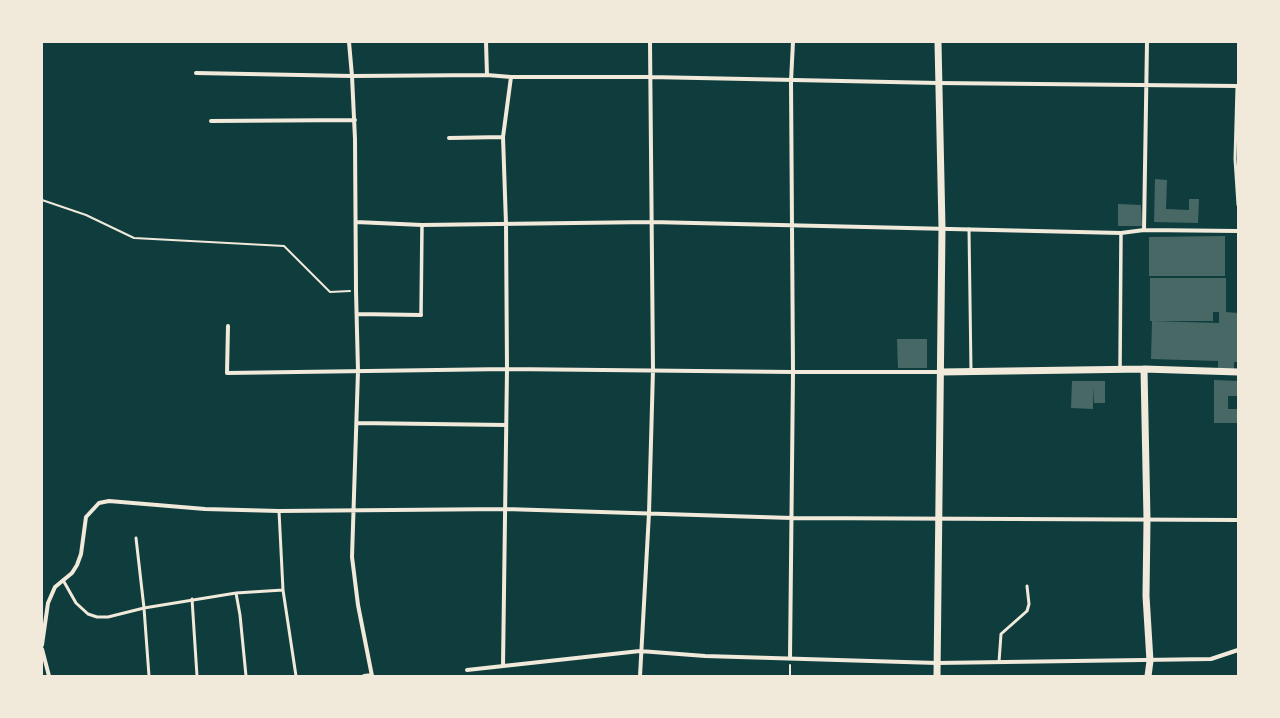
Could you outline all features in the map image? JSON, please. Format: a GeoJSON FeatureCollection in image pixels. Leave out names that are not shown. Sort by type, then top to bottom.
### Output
{"type":"FeatureCollection","features":[{"type":"Feature","properties":{"kind":"street"},"geometry":{"type":"LineString","coordinates":[[349,42],[354,120],[358,371],[352,557],[358,605],[372,676],[364,676]]}},
{"type":"Feature","properties":{"kind":"street"},"geometry":{"type":"LineString","coordinates":[[486,42],[487,75]]}},
{"type":"Feature","properties":{"kind":"street"},"geometry":{"type":"LineString","coordinates":[[640,676],[640,651],[649,514],[653,370],[650,42]]}},
{"type":"Feature","properties":{"kind":"street"},"geometry":{"type":"LineString","coordinates":[[790,658],[793,372],[791,81],[793,42]]}},
{"type":"Feature","properties":{"kind":"street"},"geometry":{"type":"LineString","coordinates":[[937,676],[942,228],[938,42]]}},
{"type":"Feature","properties":{"kind":"street"},"geometry":{"type":"LineString","coordinates":[[1144,230],[1147,42]]}},
{"type":"Feature","properties":{"kind":"street"},"geometry":{"type":"LineString","coordinates":[[196,73],[352,76],[487,75],[511,77],[650,77],[791,81],[1238,86]]}},
{"type":"Feature","properties":{"kind":"street"},"geometry":{"type":"LineString","coordinates":[[503,666],[507,369],[504,137],[511,77]]}},
{"type":"Feature","properties":{"kind":"street"},"geometry":{"type":"LineString","coordinates":[[211,121],[354,120]]}},
{"type":"Feature","properties":{"kind":"street"},"geometry":{"type":"LineString","coordinates":[[449,138],[504,137]]}},
{"type":"Feature","properties":{"kind":"street"},"geometry":{"type":"LineString","coordinates":[[356,222],[422,225],[651,222],[1121,233],[1144,230],[1238,230]]}},
{"type":"Feature","properties":{"kind":"street"},"geometry":{"type":"LineString","coordinates":[[357,314],[421,315],[422,225]]}},
{"type":"Feature","properties":{"kind":"street"},"geometry":{"type":"LineString","coordinates":[[1120,370],[1121,233]]}},
{"type":"Feature","properties":{"kind":"street"},"geometry":{"type":"LineString","coordinates":[[228,326],[227,373],[507,369],[971,373],[1144,369],[1238,372]]}},
{"type":"Feature","properties":{"kind":"street"},"geometry":{"type":"LineString","coordinates":[[1144,369],[1147,520],[1146,596],[1150,661],[1148,676]]}},
{"type":"Feature","properties":{"kind":"street"},"geometry":{"type":"LineString","coordinates":[[357,423],[506,425]]}},
{"type":"Feature","properties":{"kind":"street"},"geometry":{"type":"LineString","coordinates":[[42,644],[48,603],[55,587],[72,572],[77,565],[81,554],[86,517],[100,503],[109,501],[205,508],[279,511],[504,509],[792,518],[1238,520]]}},
{"type":"Feature","properties":{"kind":"street"},"geometry":{"type":"LineString","coordinates":[[42,649],[49,676]]}},
{"type":"Feature","properties":{"kind":"street"},"geometry":{"type":"LineString","coordinates":[[467,670],[640,651],[705,656],[937,663],[1211,659],[1238,650]]}},
{"type":"Feature","properties":{"kind":"lane"},"geometry":{"type":"LineString","coordinates":[[1238,86],[1235,159],[1238,206]]}},
{"type":"Feature","properties":{"kind":"lane"},"geometry":{"type":"LineString","coordinates":[[969,229],[971,373]]}},
{"type":"Feature","properties":{"kind":"lane"},"geometry":{"type":"LineString","coordinates":[[279,511],[283,590],[296,676]]}},
{"type":"Feature","properties":{"kind":"lane"},"geometry":{"type":"LineString","coordinates":[[136,538],[144,608],[149,676]]}},
{"type":"Feature","properties":{"kind":"lane"},"geometry":{"type":"LineString","coordinates":[[63,580],[76,603],[88,614],[97,617],[108,617],[144,608],[192,599],[236,593],[283,590]]}},
{"type":"Feature","properties":{"kind":"lane"},"geometry":{"type":"LineString","coordinates":[[1000,662],[1001,634],[1027,611],[1029,604],[1027,586]]}},
{"type":"Feature","properties":{"kind":"lane"},"geometry":{"type":"LineString","coordinates":[[236,593],[240,615],[246,676]]}},
{"type":"Feature","properties":{"kind":"lane"},"geometry":{"type":"LineString","coordinates":[[192,599],[197,676]]}},
{"type":"Feature","properties":{"kind":"path"},"geometry":{"type":"LineString","coordinates":[[42,200],[86,215],[134,238],[284,246],[330,292],[356,291]]}},
{"type":"Feature","properties":{"kind":"path"},"geometry":{"type":"LineString","coordinates":[[790,658],[790,676]]}},
{"type":"Feature","properties":{"kind":"building"},"geometry":{"type":"Polygon","coordinates":[[[1155,179],[1167,180],[1166,209],[1189,210],[1189,199],[1199,199],[1198,223],[1154,222],[1155,179]]]}},
{"type":"Feature","properties":{"kind":"building"},"geometry":{"type":"Polygon","coordinates":[[[1118,204],[1141,205],[1142,226],[1118,226],[1118,204]]]}},
{"type":"Feature","properties":{"kind":"building"},"geometry":{"type":"Polygon","coordinates":[[[1225,236],[1225,276],[1149,276],[1149,237],[1225,236]]]}},
{"type":"Feature","properties":{"kind":"building"},"geometry":{"type":"Polygon","coordinates":[[[1150,278],[1226,278],[1226,312],[1238,313],[1238,362],[1234,362],[1234,371],[1218,371],[1218,361],[1151,359],[1152,321],[1150,321],[1150,278]],[[1213,312],[1213,321],[1152,321],[1219,323],[1219,312],[1213,312]]]}},
{"type":"Feature","properties":{"kind":"building"},"geometry":{"type":"Polygon","coordinates":[[[897,339],[927,339],[927,368],[898,368],[897,339]]]}},
{"type":"Feature","properties":{"kind":"building"},"geometry":{"type":"Polygon","coordinates":[[[1214,380],[1238,381],[1238,396],[1228,396],[1228,409],[1238,409],[1238,423],[1214,423],[1214,380]]]}},
{"type":"Feature","properties":{"kind":"building"},"geometry":{"type":"Polygon","coordinates":[[[1072,381],[1105,381],[1105,403],[1094,403],[1093,387],[1093,409],[1071,408],[1072,381]]]}}]}
